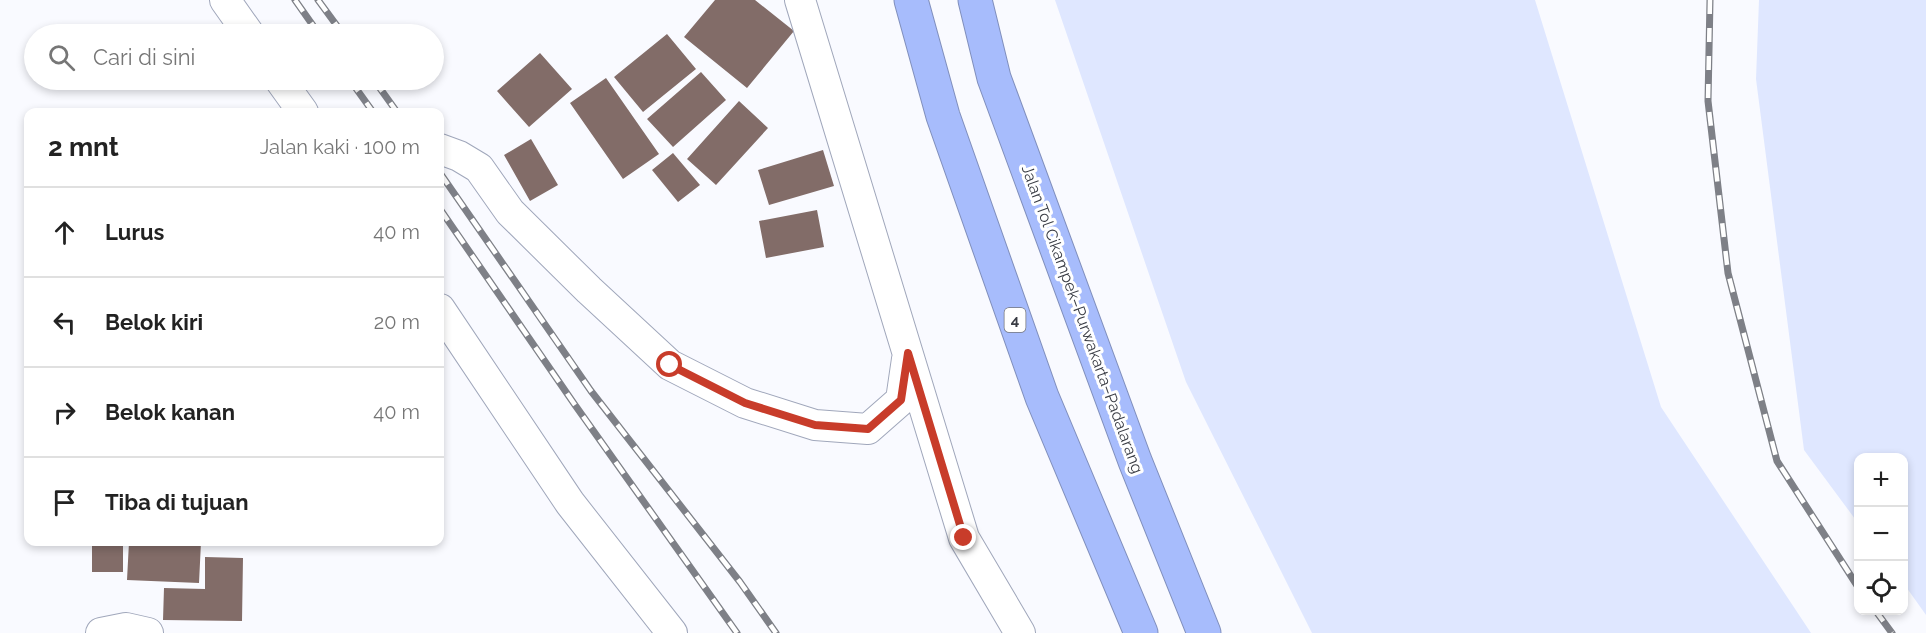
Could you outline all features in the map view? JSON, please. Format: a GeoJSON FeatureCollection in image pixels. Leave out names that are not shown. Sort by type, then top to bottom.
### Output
{"type":"FeatureCollection","features":[{"type":"Feature","properties":{"kind":"highway","name":"4"},"geometry":{"type":"LineString","coordinates":[[911,0],[943,116],[1042,397],[1141,633]]}},
{"type":"Feature","properties":{"kind":"highway","name":"Jalan Tol Cikampek–Purwakarta–Padalarang"},"geometry":{"type":"LineString","coordinates":[[975,0],[998,89],[1135,461],[1204,633]]}},
{"type":"Feature","properties":{"kind":"street"},"geometry":{"type":"LineString","coordinates":[[225,0],[242,24]]}},
{"type":"Feature","properties":{"kind":"street"},"geometry":{"type":"LineString","coordinates":[[800,0],[964,538],[1020,633]]}},
{"type":"Feature","properties":{"kind":"street"},"geometry":{"type":"LineString","coordinates":[[287,90],[300,108]]}},
{"type":"Feature","properties":{"kind":"street"},"geometry":{"type":"LineString","coordinates":[[444,150],[479,168],[510,212],[670,365],[745,403],[815,425],[868,429],[901,400],[908,353]]}},
{"type":"Feature","properties":{"kind":"street"},"geometry":{"type":"LineString","coordinates":[[444,315],[570,502],[672,633]]}},
{"type":"Feature","properties":{"kind":"street"},"geometry":{"type":"LineString","coordinates":[[101,633],[126,628],[148,633]]}},
{"type":"Feature","properties":{"kind":"shaded area"},"geometry":{"type":"Polygon","coordinates":[[[1055,0],[1535,0],[1661,407],[1811,633],[1312,633],[1186,382],[1055,0]]]}},
{"type":"Feature","properties":{"kind":"shaded area"},"geometry":{"type":"Polygon","coordinates":[[[1759,0],[1926,0],[1926,615],[1908,590],[1908,453],[1854,453],[1854,518],[1804,450],[1756,79],[1759,0]]]}},
{"type":"Feature","properties":{"kind":"building"},"geometry":{"type":"Polygon","coordinates":[[[715,0],[755,0],[794,31],[747,88],[684,37],[715,0]]]}},
{"type":"Feature","properties":{"kind":"building"},"geometry":{"type":"Polygon","coordinates":[[[667,34],[696,69],[643,112],[614,77],[667,34]]]}},
{"type":"Feature","properties":{"kind":"building"},"geometry":{"type":"Polygon","coordinates":[[[540,53],[572,89],[529,127],[497,91],[540,53]]]}},
{"type":"Feature","properties":{"kind":"building"},"geometry":{"type":"Polygon","coordinates":[[[701,72],[726,100],[673,147],[647,119],[701,72]]]}},
{"type":"Feature","properties":{"kind":"building"},"geometry":{"type":"Polygon","coordinates":[[[606,78],[659,154],[623,179],[570,103],[606,78]]]}},
{"type":"Feature","properties":{"kind":"building"},"geometry":{"type":"Polygon","coordinates":[[[739,101],[768,128],[716,185],[687,159],[739,101]]]}},
{"type":"Feature","properties":{"kind":"building"},"geometry":{"type":"Polygon","coordinates":[[[531,139],[558,185],[530,201],[504,155],[531,139]]]}},
{"type":"Feature","properties":{"kind":"building"},"geometry":{"type":"Polygon","coordinates":[[[823,150],[834,186],[769,205],[758,170],[823,150]]]}},
{"type":"Feature","properties":{"kind":"building"},"geometry":{"type":"Polygon","coordinates":[[[673,153],[700,185],[678,202],[652,170],[673,153]]]}},
{"type":"Feature","properties":{"kind":"building"},"geometry":{"type":"Polygon","coordinates":[[[817,210],[824,247],[766,258],[759,221],[817,210]]]}},
{"type":"Feature","properties":{"kind":"building"},"geometry":{"type":"Polygon","coordinates":[[[92,546],[123,546],[123,572],[92,572],[92,546]]]}},
{"type":"Feature","properties":{"kind":"building"},"geometry":{"type":"Polygon","coordinates":[[[129,546],[201,546],[199,583],[127,580],[129,546]]]}},
{"type":"Feature","properties":{"kind":"building"},"geometry":{"type":"Polygon","coordinates":[[[205,557],[243,558],[242,621],[163,620],[164,588],[205,589],[205,557]]]}},
{"type":"Feature","properties":{"kind":"railway"},"geometry":{"type":"LineString","coordinates":[[295,0],[312,24]]}},
{"type":"Feature","properties":{"kind":"railway"},"geometry":{"type":"LineString","coordinates":[[318,0],[336,24]]}},
{"type":"Feature","properties":{"kind":"railway"},"geometry":{"type":"LineString","coordinates":[[1710,0],[1708,101],[1728,273],[1777,461],[1854,581]]}},
{"type":"Feature","properties":{"kind":"railway"},"geometry":{"type":"LineString","coordinates":[[357,90],[370,108]]}},
{"type":"Feature","properties":{"kind":"railway"},"geometry":{"type":"LineString","coordinates":[[381,90],[394,108]]}},
{"type":"Feature","properties":{"kind":"railway"},"geometry":{"type":"LineString","coordinates":[[444,179],[591,391],[740,582],[776,633]]}},
{"type":"Feature","properties":{"kind":"railway"},"geometry":{"type":"LineString","coordinates":[[444,215],[575,405],[737,633]]}},
{"type":"Feature","properties":{"kind":"railway"},"geometry":{"type":"LineString","coordinates":[[1879,615],[1892,633]]}},
{"type":"Feature","properties":{"kind":"route"},"geometry":{"type":"LineString","coordinates":[[670,365],[745,403],[815,425],[868,429],[901,400],[908,353],[964,538]]}}]}
